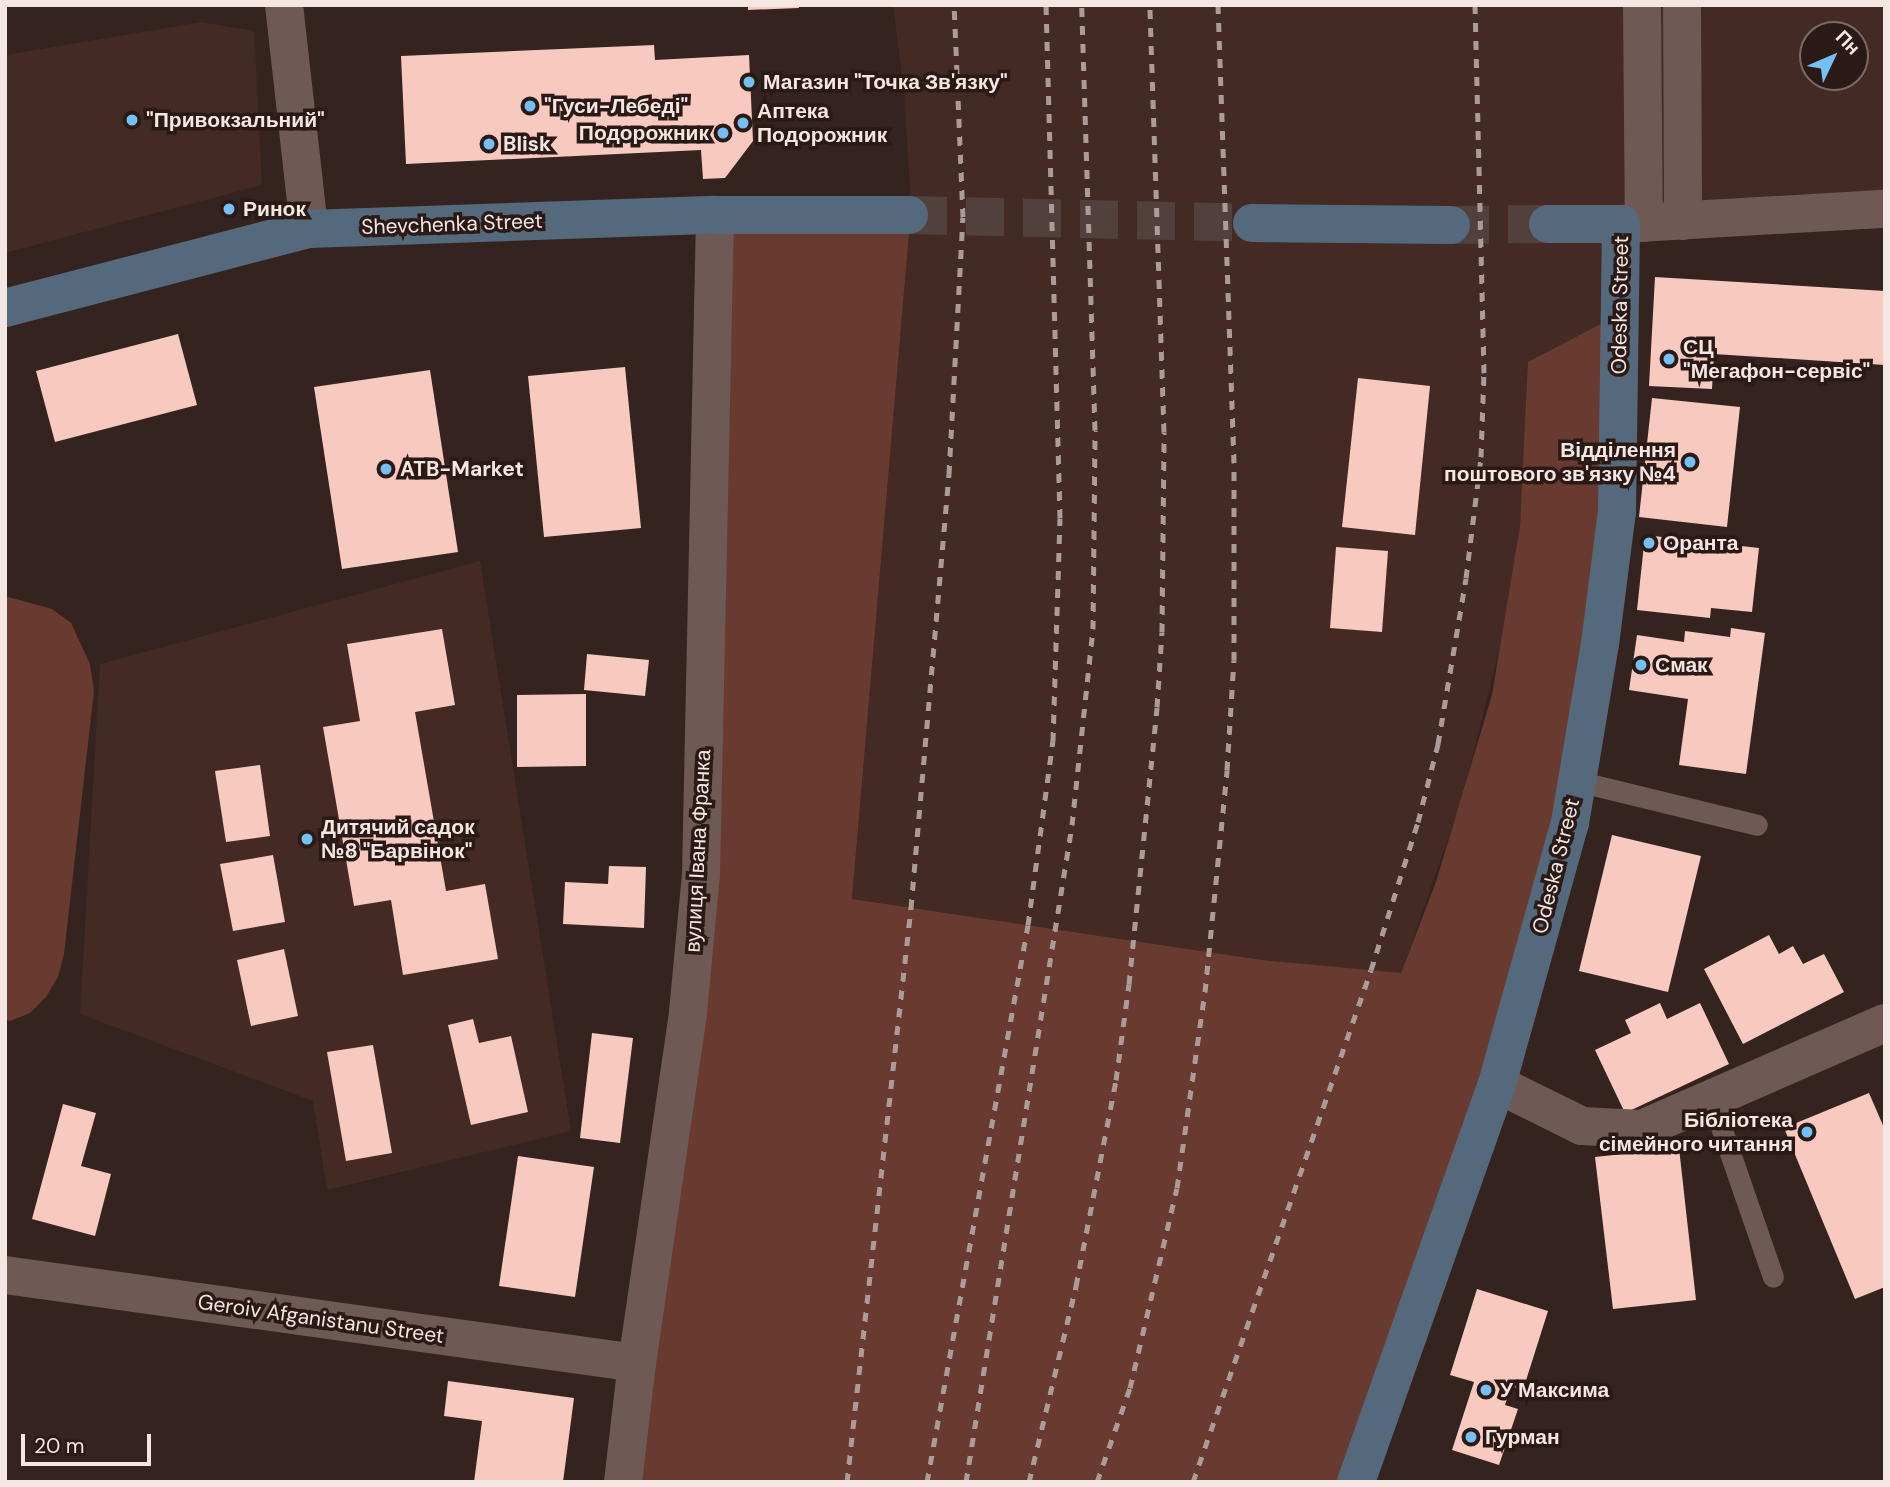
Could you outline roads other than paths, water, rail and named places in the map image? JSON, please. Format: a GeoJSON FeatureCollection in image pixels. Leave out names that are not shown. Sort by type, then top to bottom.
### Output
{"type":"FeatureCollection","features":[{"type":"Feature","properties":{"kind":"main road","name":"Shevchenka Street"},"geometry":{"type":"LineString","coordinates":[[5,308],[309,229],[715,215],[909,215]]}},
{"type":"Feature","properties":{"kind":"main road"},"geometry":{"type":"LineString","coordinates":[[1252,223],[1451,225]]}},
{"type":"Feature","properties":{"kind":"main road"},"geometry":{"type":"LineString","coordinates":[[1548,224],[1632,224]]}},
{"type":"Feature","properties":{"kind":"main road","name":"Odeska Street"},"geometry":{"type":"LineString","coordinates":[[1356,1482],[1497,1084],[1570,823],[1600,644],[1617,512],[1632,224]]}},
{"type":"Feature","properties":{"kind":"street"},"geometry":{"type":"LineString","coordinates":[[284,5],[309,229]]}},
{"type":"Feature","properties":{"kind":"street"},"geometry":{"type":"LineString","coordinates":[[1642,5],[1632,224],[1885,209]]}},
{"type":"Feature","properties":{"kind":"street"},"geometry":{"type":"LineString","coordinates":[[1682,5],[1683,221]]}},
{"type":"Feature","properties":{"kind":"street","name":"вулиця Івана Франка"},"geometry":{"type":"LineString","coordinates":[[623,1482],[637,1363],[688,1012],[701,874],[715,215]]}},
{"type":"Feature","properties":{"kind":"street"},"geometry":{"type":"LineString","coordinates":[[1497,1084],[1582,1126],[1642,1129],[1885,1023]]}},
{"type":"Feature","properties":{"kind":"street","name":"Geroiv Afganistanu Street"},"geometry":{"type":"LineString","coordinates":[[5,1275],[637,1363]]}},
{"type":"Feature","properties":{"kind":"lane"},"geometry":{"type":"LineString","coordinates":[[1577,781],[1757,825]]}},
{"type":"Feature","properties":{"kind":"lane"},"geometry":{"type":"LineString","coordinates":[[1711,1098],[1773,1277]]}},
{"type":"Feature","properties":{"kind":"tunnel"},"geometry":{"type":"LineString","coordinates":[[909,215],[1252,223]]}},
{"type":"Feature","properties":{"kind":"tunnel"},"geometry":{"type":"LineString","coordinates":[[1451,225],[1548,224]]}},
{"type":"Feature","properties":{"kind":"railway"},"geometry":{"type":"LineString","coordinates":[[847,1482],[911,908],[949,474],[963,217],[954,5]]}},
{"type":"Feature","properties":{"kind":"railway"},"geometry":{"type":"LineString","coordinates":[[927,1482],[1028,925],[1053,741],[1060,518],[1046,5]]}},
{"type":"Feature","properties":{"kind":"railway"},"geometry":{"type":"LineString","coordinates":[[966,1482],[1072,825],[1093,629],[1095,430],[1082,5]]}},
{"type":"Feature","properties":{"kind":"railway"},"geometry":{"type":"LineString","coordinates":[[1029,1482],[1076,1286],[1116,1080],[1129,984],[1157,707],[1162,632],[1164,432],[1150,5]]}},
{"type":"Feature","properties":{"kind":"railway"},"geometry":{"type":"LineString","coordinates":[[1097,1482],[1130,1388],[1177,1188],[1205,992],[1227,770],[1234,660],[1234,463],[1218,5]]}},
{"type":"Feature","properties":{"kind":"railway"},"geometry":{"type":"LineString","coordinates":[[1193,1482],[1371,970],[1418,822],[1438,744],[1466,578],[1481,457],[1484,373],[1475,5]]}},
{"type":"Feature","properties":{"kind":"place","name":"Магазин \"Точка Зв'язку\""},"geometry":{"type":"Point","coordinates":[749,82]}},
{"type":"Feature","properties":{"kind":"place","name":"\"Гуси-Лебеді\""},"geometry":{"type":"Point","coordinates":[530,106]}},
{"type":"Feature","properties":{"kind":"place","name":"\"Привокзальний\""},"geometry":{"type":"Point","coordinates":[132,120]}},
{"type":"Feature","properties":{"kind":"place","name":"Аптека Подорожник"},"geometry":{"type":"Point","coordinates":[743,123]}},
{"type":"Feature","properties":{"kind":"place","name":"Подорожник"},"geometry":{"type":"Point","coordinates":[723,133]}},
{"type":"Feature","properties":{"kind":"place","name":"Blisk"},"geometry":{"type":"Point","coordinates":[489,144]}},
{"type":"Feature","properties":{"kind":"place","name":"Ринок"},"geometry":{"type":"Point","coordinates":[229,209]}},
{"type":"Feature","properties":{"kind":"place","name":"СЦ \"Мегафон-сервіс\""},"geometry":{"type":"Point","coordinates":[1669,359]}},
{"type":"Feature","properties":{"kind":"place","name":"Відділення поштового зв'язку №4"},"geometry":{"type":"Point","coordinates":[1690,462]}},
{"type":"Feature","properties":{"kind":"place","name":"ATB-Market"},"geometry":{"type":"Point","coordinates":[386,469]}},
{"type":"Feature","properties":{"kind":"place","name":"Оранта"},"geometry":{"type":"Point","coordinates":[1649,543]}},
{"type":"Feature","properties":{"kind":"place","name":"Смак"},"geometry":{"type":"Point","coordinates":[1641,665]}},
{"type":"Feature","properties":{"kind":"place","name":"Дитячий садок №8 \"Барвінок\""},"geometry":{"type":"Point","coordinates":[307,839]}},
{"type":"Feature","properties":{"kind":"place","name":"Бібліотека сімейного читання"},"geometry":{"type":"Point","coordinates":[1807,1132]}},
{"type":"Feature","properties":{"kind":"place","name":"У Максима"},"geometry":{"type":"Point","coordinates":[1486,1390]}},
{"type":"Feature","properties":{"kind":"place","name":"Гурман"},"geometry":{"type":"Point","coordinates":[1471,1437]}}]}
